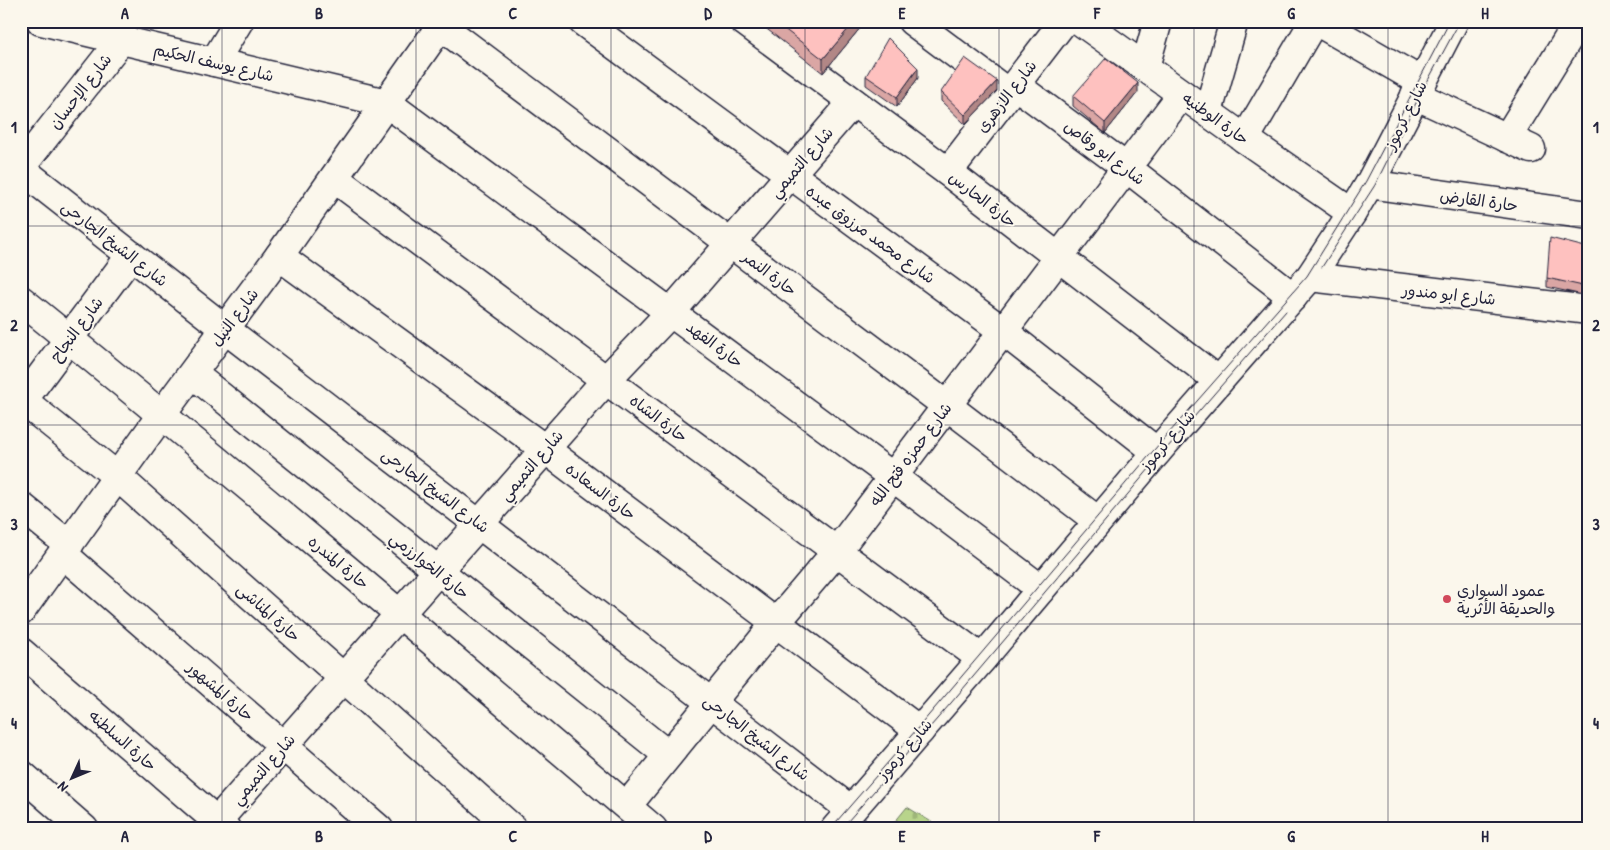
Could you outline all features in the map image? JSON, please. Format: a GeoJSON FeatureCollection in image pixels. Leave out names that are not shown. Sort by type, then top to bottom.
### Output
{"type":"FeatureCollection","features":[{"type":"Feature","properties":{"kind":"street","name":"شارع يوسف الحكيم"},"geometry":{"type":"LineString","coordinates":[[41,21],[115,33],[214,62],[387,103]]}},
{"type":"Feature","properties":{"kind":"street"},"geometry":{"type":"LineString","coordinates":[[214,62],[240,21]]}},
{"type":"Feature","properties":{"kind":"street","name":"شارع محمد مرزوق عبده"},"geometry":{"type":"LineString","coordinates":[[582,21],[1003,332],[1156,452]]}},
{"type":"Feature","properties":{"kind":"street","name":"شارع ابو وقاص"},"geometry":{"type":"LineString","coordinates":[[912,21],[1000,87],[1022,90],[1127,168],[1301,287]]}},
{"type":"Feature","properties":{"kind":"street","name":"شارع الازهرى"},"geometry":{"type":"LineString","coordinates":[[948,172],[1064,21]]}},
{"type":"Feature","properties":{"kind":"street","name":"حارة الوطنيه"},"geometry":{"type":"LineString","coordinates":[[1080,21],[1352,213]]}},
{"type":"Feature","properties":{"kind":"street"},"geometry":{"type":"LineString","coordinates":[[1145,67],[1158,21]]}},
{"type":"Feature","properties":{"kind":"street"},"geometry":{"type":"LineString","coordinates":[[1208,112],[1234,21]]}},
{"type":"Feature","properties":{"kind":"street"},"geometry":{"type":"LineString","coordinates":[[1245,139],[1315,21],[1419,88],[1519,144],[1580,32]]}},
{"type":"Feature","properties":{"kind":"street","name":"شارع كرموز"},"geometry":{"type":"LineString","coordinates":[[843,819],[982,659],[1156,452],[1301,287],[1352,213],[1370,183],[1454,21]]}},
{"type":"Feature","properties":{"kind":"street","name":"حارة الحارس"},"geometry":{"type":"LineString","coordinates":[[749,22],[1220,381]]}},
{"type":"Feature","properties":{"kind":"street","name":"شارع النيل"},"geometry":{"type":"LineString","coordinates":[[21,611],[162,414],[279,256],[442,24]]}},
{"type":"Feature","properties":{"kind":"street","name":"حارة النمر"},"geometry":{"type":"LineString","coordinates":[[442,24],[1098,521]]}},
{"type":"Feature","properties":{"kind":"street","name":"شارع الإحسان"},"geometry":{"type":"LineString","coordinates":[[21,168],[115,33]]}},
{"type":"Feature","properties":{"kind":"street","name":"شارع حمزه فتح الله"},"geometry":{"type":"LineString","coordinates":[[627,806],[837,551],[1182,94]]}},
{"type":"Feature","properties":{"kind":"street","name":"شارع التميمي"},"geometry":{"type":"LineString","coordinates":[[218,826],[284,746],[606,378],[671,312],[853,102]]}},
{"type":"Feature","properties":{"kind":"street","name":"حارة الفهد"},"geometry":{"type":"LineString","coordinates":[[387,103],[671,312],[1041,589]]}},
{"type":"Feature","properties":{"kind":"street","name":"شارع الشيخ الجارحى"},"geometry":{"type":"LineString","coordinates":[[21,168],[131,255],[712,701],[843,819]]}},
{"type":"Feature","properties":{"kind":"street","name":"حارة الشاه"},"geometry":{"type":"LineString","coordinates":[[334,178],[606,378],[982,659]]}},
{"type":"Feature","properties":{"kind":"street","name":"حارة القارض"},"geometry":{"type":"LineString","coordinates":[[1370,183],[1589,215]]}},
{"type":"Feature","properties":{"kind":"street","name":"شارع النجاح"},"geometry":{"type":"LineString","coordinates":[[22,401],[131,255]]}},
{"type":"Feature","properties":{"kind":"street","name":"حارة السعاده"},"geometry":{"type":"LineString","coordinates":[[279,256],[545,449],[920,731]]}},
{"type":"Feature","properties":{"kind":"street","name":"شارع ابو مندور"},"geometry":{"type":"LineString","coordinates":[[1301,287],[1589,310]]}},
{"type":"Feature","properties":{"kind":"street","name":"حارة المندره"},"geometry":{"type":"LineString","coordinates":[[21,300],[162,414],[654,829]]}},
{"type":"Feature","properties":{"kind":"street","name":"حارة الخوارزمي"},"geometry":{"type":"LineString","coordinates":[[192,374],[668,755]]}},
{"type":"Feature","properties":{"kind":"street","name":"حارة المناشى"},"geometry":{"type":"LineString","coordinates":[[22,401],[118,477],[513,829]]}},
{"type":"Feature","properties":{"kind":"street","name":"حارة المشهور"},"geometry":{"type":"LineString","coordinates":[[21,506],[66,550],[379,829]]}},
{"type":"Feature","properties":{"kind":"street","name":"حارة السلطنه"},"geometry":{"type":"LineString","coordinates":[[21,652],[218,826]]}},
{"type":"Feature","properties":{"kind":"street"},"geometry":{"type":"LineString","coordinates":[[21,774],[84,829]]}},
{"type":"Feature","properties":{"kind":"green space"},"geometry":{"type":"Polygon","coordinates":[[[907,807],[943,829],[889,829],[907,807]]]}},
{"type":"Feature","properties":{"kind":"building"},"geometry":{"type":"Polygon","coordinates":[[[774,21],[855,21],[823,59],[774,21]]]}},
{"type":"Feature","properties":{"kind":"building"},"geometry":{"type":"Polygon","coordinates":[[[888,38],[918,68],[897,97],[866,76],[888,38]]]}},
{"type":"Feature","properties":{"kind":"building"},"geometry":{"type":"Polygon","coordinates":[[[965,58],[997,81],[965,115],[941,92],[965,58]]]}},
{"type":"Feature","properties":{"kind":"building"},"geometry":{"type":"Polygon","coordinates":[[[1106,58],[1138,83],[1105,123],[1073,96],[1106,58]]]}},
{"type":"Feature","properties":{"kind":"building"},"geometry":{"type":"Polygon","coordinates":[[[1550,238],[1589,248],[1583,286],[1547,278],[1550,238]]]}},
{"type":"Feature","properties":{"kind":"tram line"},"geometry":{"type":"LineString","coordinates":[[830,829],[1154,450],[1307,276],[1366,181],[1450,21]]}},
{"type":"Feature","properties":{"kind":"tram line"},"geometry":{"type":"LineString","coordinates":[[1322,267],[1375,185],[1460,21]]}},
{"type":"Feature","properties":{"kind":"tram line"},"geometry":{"type":"LineString","coordinates":[[841,829],[1286,311]]}},
{"type":"Feature","properties":{"kind":"place","name":"عمود السواري والحديقة الأثرية"},"geometry":{"type":"Point","coordinates":[1447,599]}}]}
